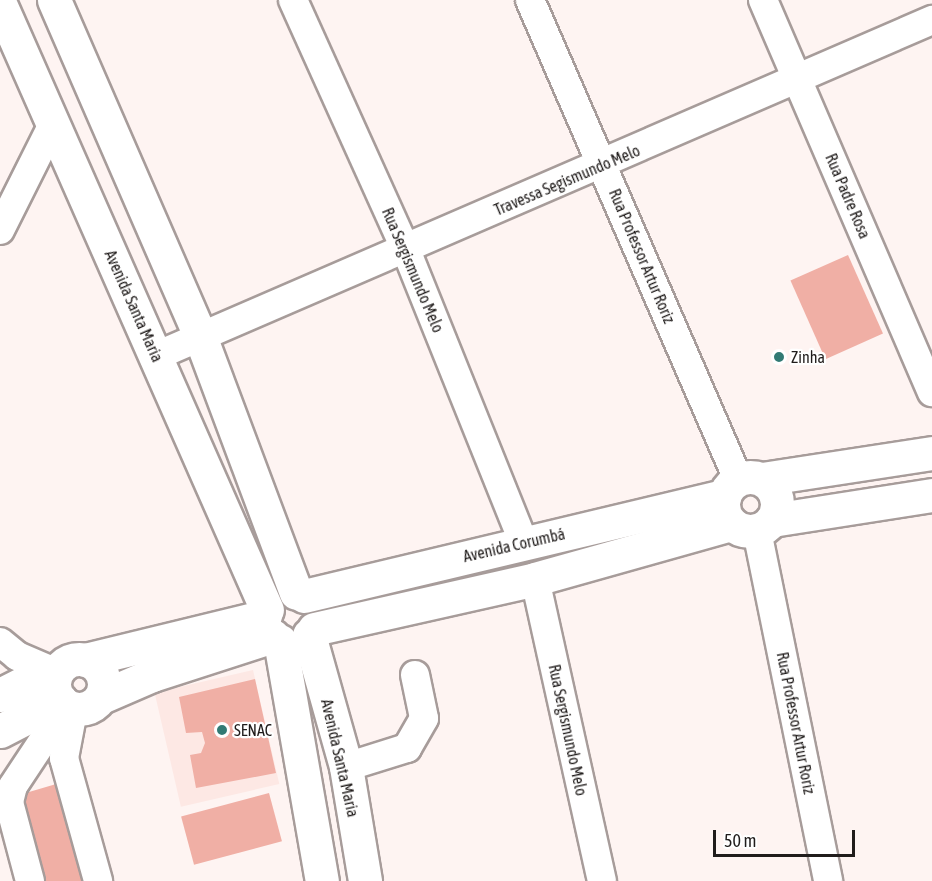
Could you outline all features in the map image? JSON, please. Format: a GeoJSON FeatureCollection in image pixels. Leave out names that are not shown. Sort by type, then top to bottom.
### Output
{"type":"FeatureCollection","features":[{"type":"Feature","properties":{"kind":"main road"},"geometry":{"type":"LineString","coordinates":[[54,0],[200,336],[300,594]]}},
{"type":"Feature","properties":{"kind":"main road","name":"Avenida Santa Maria"},"geometry":{"type":"LineString","coordinates":[[0,4],[156,356],[285,628],[346,767],[365,881]]}},
{"type":"Feature","properties":{"kind":"main road","name":"Avenida Corumbá"},"geometry":{"type":"LineString","coordinates":[[0,695],[33,678],[71,689],[153,675],[285,628],[535,579],[747,505],[932,453]]}},
{"type":"Feature","properties":{"kind":"main road","name":"Avenida Corumbá"},"geometry":{"type":"LineString","coordinates":[[285,628],[278,596],[300,594],[524,543],[747,505],[932,495]]}},
{"type":"Feature","properties":{"kind":"main road","name":"Avenida Santa Maria"},"geometry":{"type":"LineString","coordinates":[[285,628],[322,881]]}},
{"type":"Feature","properties":{"kind":"main road"},"geometry":{"type":"LineString","coordinates":[[0,730],[71,689]]}},
{"type":"Feature","properties":{"kind":"street","name":"Rua Sergismundo Melo"},"geometry":{"type":"LineString","coordinates":[[293,0],[406,250],[524,543]]}},
{"type":"Feature","properties":{"kind":"street","name":"Rua Professor Artur Roriz"},"geometry":{"type":"LineString","coordinates":[[530,0],[603,165],[747,505],[828,881]]}},
{"type":"Feature","properties":{"kind":"street","name":"Rua Padre Rosa"},"geometry":{"type":"LineString","coordinates":[[763,0],[932,392]]}},
{"type":"Feature","properties":{"kind":"street","name":"Travessa Segismundo Melo"},"geometry":{"type":"LineString","coordinates":[[156,356],[798,81],[932,20]]}},
{"type":"Feature","properties":{"kind":"street"},"geometry":{"type":"LineString","coordinates":[[0,230],[53,124]]}},
{"type":"Feature","properties":{"kind":"street","name":"Rua Sergismundo Melo"},"geometry":{"type":"LineString","coordinates":[[535,579],[602,881]]}},
{"type":"Feature","properties":{"kind":"street"},"geometry":{"type":"LineString","coordinates":[[0,642],[17,656],[71,689]]}},
{"type":"Feature","properties":{"kind":"street"},"geometry":{"type":"LineString","coordinates":[[346,767],[407,747],[424,718],[415,675]]}},
{"type":"Feature","properties":{"kind":"street"},"geometry":{"type":"LineString","coordinates":[[30,881],[9,802],[13,786],[71,689]]}},
{"type":"Feature","properties":{"kind":"street"},"geometry":{"type":"LineString","coordinates":[[71,689],[64,758],[98,881]]}},
{"type":"Feature","properties":{"kind":"shaded area"},"geometry":{"type":"Polygon","coordinates":[[[253,670],[279,784],[181,807],[155,693],[253,670]]]}},
{"type":"Feature","properties":{"kind":"building"},"geometry":{"type":"Polygon","coordinates":[[[848,255],[883,334],[825,359],[790,281],[848,255]]]}},
{"type":"Feature","properties":{"kind":"building"},"geometry":{"type":"Polygon","coordinates":[[[255,679],[276,773],[196,788],[190,755],[201,753],[205,743],[202,732],[186,733],[179,697],[255,679]]]}},
{"type":"Feature","properties":{"kind":"building"},"geometry":{"type":"Polygon","coordinates":[[[63,782],[90,881],[34,881],[12,797],[63,782]]]}},
{"type":"Feature","properties":{"kind":"building"},"geometry":{"type":"Polygon","coordinates":[[[269,793],[282,841],[194,865],[181,817],[269,793]]]}},
{"type":"Feature","properties":{"kind":"place","name":"Zinha"},"geometry":{"type":"Point","coordinates":[779,357]}},
{"type":"Feature","properties":{"kind":"place","name":"SENAC"},"geometry":{"type":"Point","coordinates":[222,730]}}]}
